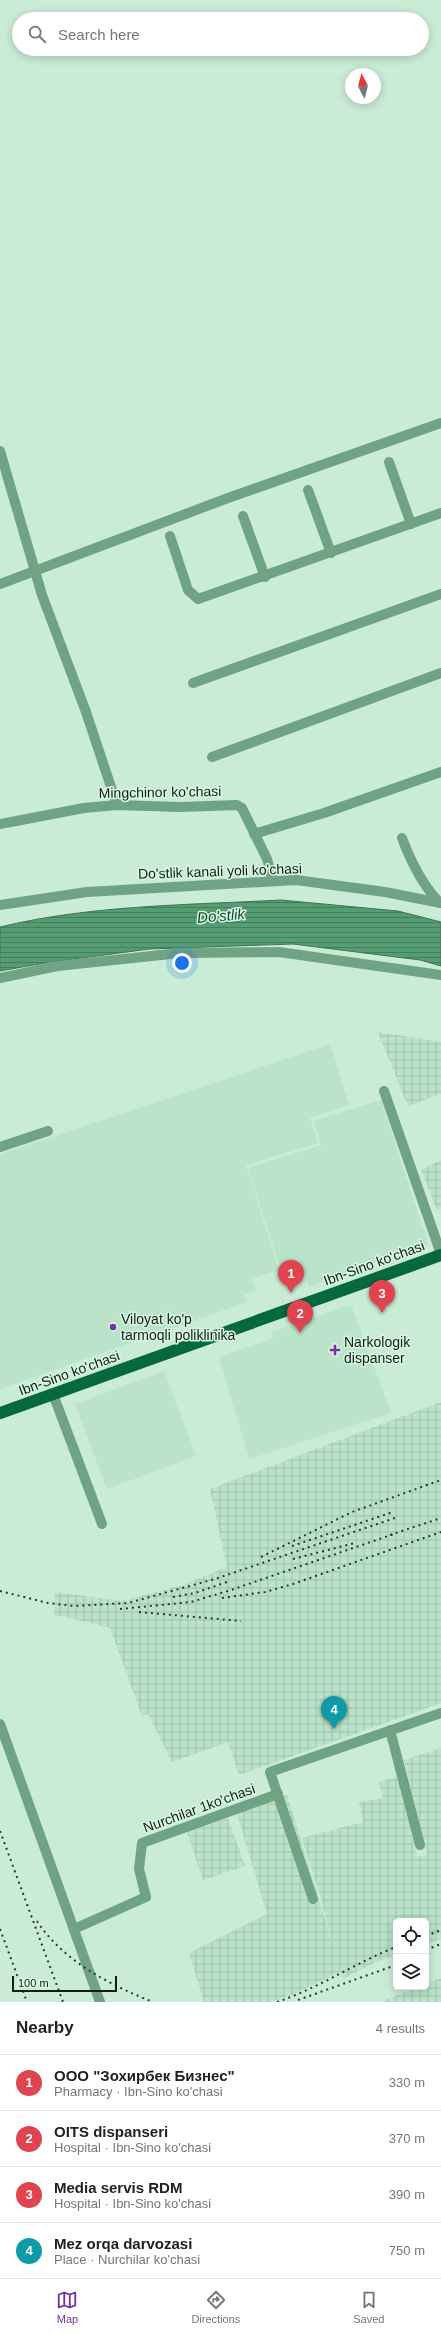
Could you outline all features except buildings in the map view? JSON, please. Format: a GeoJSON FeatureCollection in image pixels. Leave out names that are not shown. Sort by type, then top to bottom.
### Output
{"type":"FeatureCollection","features":[{"type":"Feature","properties":{"kind":"main road","name":"Ibn-Sino ko'chasi"},"geometry":{"type":"LineString","coordinates":[[0,1413],[441,1254]]}},
{"type":"Feature","properties":{"kind":"street"},"geometry":{"type":"LineString","coordinates":[[0,584],[228,498],[441,423]]}},
{"type":"Feature","properties":{"kind":"street"},"geometry":{"type":"LineString","coordinates":[[0,451],[34,571],[86,712],[117,805]]}},
{"type":"Feature","properties":{"kind":"street"},"geometry":{"type":"LineString","coordinates":[[389,462],[411,524]]}},
{"type":"Feature","properties":{"kind":"street"},"geometry":{"type":"LineString","coordinates":[[308,490],[331,553]]}},
{"type":"Feature","properties":{"kind":"street"},"geometry":{"type":"LineString","coordinates":[[170,536],[188,590],[198,600],[441,513]]}},
{"type":"Feature","properties":{"kind":"street"},"geometry":{"type":"LineString","coordinates":[[243,516],[265,577]]}},
{"type":"Feature","properties":{"kind":"street"},"geometry":{"type":"LineString","coordinates":[[193,683],[441,594]]}},
{"type":"Feature","properties":{"kind":"street"},"geometry":{"type":"LineString","coordinates":[[212,757],[441,673]]}},
{"type":"Feature","properties":{"kind":"street"},"geometry":{"type":"LineString","coordinates":[[254,834],[324,813],[441,772]]}},
{"type":"Feature","properties":{"kind":"street","name":"Mingchinor ko'chasi"},"geometry":{"type":"LineString","coordinates":[[0,824],[84,808],[117,805],[180,807],[237,805],[242,808],[267,859],[274,881]]}},
{"type":"Feature","properties":{"kind":"street"},"geometry":{"type":"LineString","coordinates":[[402,838],[409,858],[429,892],[440,903]]}},
{"type":"Feature","properties":{"kind":"street","name":"Do'stlik kanali yoli ko'chasi"},"geometry":{"type":"LineString","coordinates":[[0,905],[87,892],[296,880],[385,892],[440,903]]}},
{"type":"Feature","properties":{"kind":"street"},"geometry":{"type":"LineString","coordinates":[[0,978],[57,966],[180,953],[272,952],[441,975]]}},
{"type":"Feature","properties":{"kind":"street"},"geometry":{"type":"LineString","coordinates":[[384,1091],[441,1254]]}},
{"type":"Feature","properties":{"kind":"street"},"geometry":{"type":"LineString","coordinates":[[0,1147],[48,1131]]}},
{"type":"Feature","properties":{"kind":"street"},"geometry":{"type":"LineString","coordinates":[[53,1394],[102,1524]]}},
{"type":"Feature","properties":{"kind":"street"},"geometry":{"type":"LineString","coordinates":[[313,1899],[270,1772],[441,1712]]}},
{"type":"Feature","properties":{"kind":"street"},"geometry":{"type":"LineString","coordinates":[[0,1724],[100,2002]]}},
{"type":"Feature","properties":{"kind":"street"},"geometry":{"type":"LineString","coordinates":[[390,1730],[420,1845]]}},
{"type":"Feature","properties":{"kind":"street","name":"Nurchilar 1ko'chasi"},"geometry":{"type":"LineString","coordinates":[[74,1929],[146,1897],[139,1869],[142,1843],[278,1794]]}},
{"type":"Feature","properties":{"kind":"shaded area"},"geometry":{"type":"Polygon","coordinates":[[[378,1032],[441,1042],[441,1094],[408,1106],[378,1032]]]}},
{"type":"Feature","properties":{"kind":"shaded area"},"geometry":{"type":"Polygon","coordinates":[[[330,1044],[349,1105],[310,1118],[318,1143],[246,1165],[279,1270],[252,1278],[256,1291],[244,1295],[247,1302],[0,1389],[0,1154],[330,1044]]]}},
{"type":"Feature","properties":{"kind":"shaded area"},"geometry":{"type":"Polygon","coordinates":[[[381,1100],[428,1244],[309,1287],[302,1265],[281,1271],[248,1168],[321,1145],[313,1121],[381,1100]]]}},
{"type":"Feature","properties":{"kind":"shaded area"},"geometry":{"type":"Polygon","coordinates":[[[441,1160],[441,1209],[437,1210],[421,1170],[441,1160]]]}},
{"type":"Feature","properties":{"kind":"shaded area"},"geometry":{"type":"Polygon","coordinates":[[[351,1305],[391,1413],[249,1459],[219,1357],[273,1339],[271,1332],[351,1305]]]}},
{"type":"Feature","properties":{"kind":"shaded area"},"geometry":{"type":"Polygon","coordinates":[[[164,1371],[196,1456],[107,1489],[75,1404],[164,1371]]]}},
{"type":"Feature","properties":{"kind":"shaded area"},"geometry":{"type":"Polygon","coordinates":[[[441,1402],[441,1703],[239,1775],[228,1742],[172,1762],[148,1714],[142,1716],[110,1628],[63,1616],[54,1616],[55,1592],[122,1601],[183,1585],[227,1567],[210,1489],[441,1402]]]}},
{"type":"Feature","properties":{"kind":"shaded area"},"geometry":{"type":"Polygon","coordinates":[[[441,1748],[441,1939],[429,1943],[429,1918],[393,1918],[393,1956],[376,1962],[343,1979],[339,1968],[340,1972],[288,1997],[282,1975],[287,1996],[271,2002],[204,2002],[189,1953],[267,1914],[237,1814],[287,1795],[335,1952],[302,1838],[363,1822],[359,1802],[383,1798],[379,1782],[397,1777],[417,1857],[427,1855],[404,1760],[441,1748]]]}},
{"type":"Feature","properties":{"kind":"shaded area"},"geometry":{"type":"Polygon","coordinates":[[[228,1818],[245,1866],[203,1880],[187,1832],[228,1818]]]}},
{"type":"Feature","properties":{"kind":"shaded area"},"geometry":{"type":"Polygon","coordinates":[[[441,1978],[441,2002],[386,2002],[385,2000],[410,1990],[429,1990],[429,1983],[441,1978]]]}},
{"type":"Feature","properties":{"kind":"water","name":"Do'stlik"},"geometry":{"type":"Polygon","coordinates":[[[281,900],[398,911],[441,922],[441,966],[420,960],[293,944],[150,949],[50,962],[0,971],[0,927],[69,914],[104,910],[281,900]]]}},
{"type":"Feature","properties":{"kind":"railway"},"geometry":{"type":"LineString","coordinates":[[261,1557],[352,1512],[441,1480]]}},
{"type":"Feature","properties":{"kind":"railway"},"geometry":{"type":"LineString","coordinates":[[292,1546],[393,1512]]}},
{"type":"Feature","properties":{"kind":"railway"},"geometry":{"type":"LineString","coordinates":[[0,1591],[48,1603],[74,1606],[128,1603],[215,1579],[395,1518]]}},
{"type":"Feature","properties":{"kind":"railway"},"geometry":{"type":"LineString","coordinates":[[390,1535],[441,1518]]}},
{"type":"Feature","properties":{"kind":"railway"},"geometry":{"type":"LineString","coordinates":[[222,1598],[265,1592],[293,1584],[441,1532]]}},
{"type":"Feature","properties":{"kind":"railway"},"geometry":{"type":"LineString","coordinates":[[120,1609],[191,1602],[231,1590],[394,1534]]}},
{"type":"Feature","properties":{"kind":"railway"},"geometry":{"type":"LineString","coordinates":[[293,1559],[355,1543]]}},
{"type":"Feature","properties":{"kind":"railway"},"geometry":{"type":"LineString","coordinates":[[173,1597],[195,1593],[227,1582]]}},
{"type":"Feature","properties":{"kind":"railway"},"geometry":{"type":"LineString","coordinates":[[139,1612],[241,1621]]}},
{"type":"Feature","properties":{"kind":"railway"},"geometry":{"type":"LineString","coordinates":[[0,1831],[63,2002]]}},
{"type":"Feature","properties":{"kind":"railway"},"geometry":{"type":"LineString","coordinates":[[37,1921],[60,1948],[74,1960],[120,1988],[153,2002]]}},
{"type":"Feature","properties":{"kind":"railway"},"geometry":{"type":"LineString","coordinates":[[0,1929],[27,2002]]}},
{"type":"Feature","properties":{"kind":"railway"},"geometry":{"type":"LineString","coordinates":[[429,1935],[441,1930]]}},
{"type":"Feature","properties":{"kind":"railway"},"geometry":{"type":"LineString","coordinates":[[429,1949],[441,1944]]}},
{"type":"Feature","properties":{"kind":"railway"},"geometry":{"type":"LineString","coordinates":[[277,2002],[308,1990],[366,1960],[393,1948]]}},
{"type":"Feature","properties":{"kind":"railway"},"geometry":{"type":"LineString","coordinates":[[298,2000],[393,1966]]}},
{"type":"Feature","properties":{"kind":"place","name":"ООО \"Зохирбек Бизнес\""},"geometry":{"type":"Point","coordinates":[291,1293]}},
{"type":"Feature","properties":{"kind":"place","name":"Media servis RDM"},"geometry":{"type":"Point","coordinates":[382,1313]}},
{"type":"Feature","properties":{"kind":"place","name":"Viloyat ko'p tarmoqli poliklinika"},"geometry":{"type":"Point","coordinates":[113,1327]}},
{"type":"Feature","properties":{"kind":"place","name":"OITS dispanseri"},"geometry":{"type":"Point","coordinates":[300,1333]}},
{"type":"Feature","properties":{"kind":"place","name":"Narkologik dispanser"},"geometry":{"type":"Point","coordinates":[335,1350]}},
{"type":"Feature","properties":{"kind":"place","name":"Mez orqa darvozasi"},"geometry":{"type":"Point","coordinates":[334,1729]}}]}
